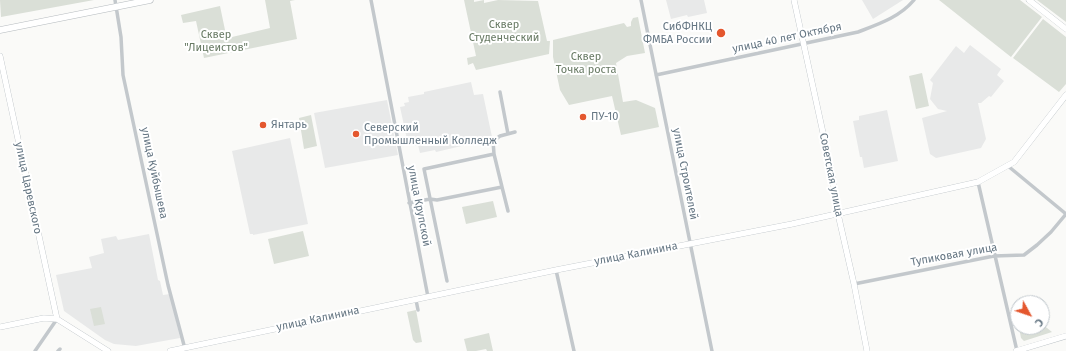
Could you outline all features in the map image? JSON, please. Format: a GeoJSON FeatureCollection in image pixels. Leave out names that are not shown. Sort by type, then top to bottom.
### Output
{"type":"FeatureCollection","features":[{"type":"Feature","properties":{"kind":"main road"},"geometry":{"type":"LineString","coordinates":[[0,30],[115,3],[150,0]]}},
{"type":"Feature","properties":{"kind":"main road","name":"Советская улица"},"geometry":{"type":"LineString","coordinates":[[794,0],[832,174],[838,214],[867,351]]}},
{"type":"Feature","properties":{"kind":"main road"},"geometry":{"type":"LineString","coordinates":[[1029,0],[1066,29]]}},
{"type":"Feature","properties":{"kind":"main road","name":"улица Царевского"},"geometry":{"type":"LineString","coordinates":[[0,56],[57,320]]}},
{"type":"Feature","properties":{"kind":"main road","name":"улица Калинина"},"geometry":{"type":"LineString","coordinates":[[170,351],[185,349],[363,309],[428,298],[556,270],[838,214],[978,182],[1014,162],[1066,95]]}},
{"type":"Feature","properties":{"kind":"main road"},"geometry":{"type":"LineString","coordinates":[[0,327],[44,318],[57,320],[108,351]]}},
{"type":"Feature","properties":{"kind":"main road"},"geometry":{"type":"LineString","coordinates":[[1016,351],[1066,336]]}},
{"type":"Feature","properties":{"kind":"street","name":"улица Крупской"},"geometry":{"type":"LineString","coordinates":[[371,0],[428,298]]}},
{"type":"Feature","properties":{"kind":"street","name":"улица Строителей"},"geometry":{"type":"LineString","coordinates":[[641,0],[712,351]]}},
{"type":"Feature","properties":{"kind":"street","name":"улица 40 лет Октября"},"geometry":{"type":"LineString","coordinates":[[656,75],[858,32],[880,24],[898,14],[908,7],[914,0]]}},
{"type":"Feature","properties":{"kind":"street","name":"улица Куйбышева"},"geometry":{"type":"LineString","coordinates":[[115,3],[121,37],[123,75],[168,285],[185,349]]}},
{"type":"Feature","properties":{"kind":"street"},"geometry":{"type":"LineString","coordinates":[[500,92],[508,134]]}},
{"type":"Feature","properties":{"kind":"street"},"geometry":{"type":"LineString","coordinates":[[508,211],[494,154],[493,141],[497,138],[515,132]]}},
{"type":"Feature","properties":{"kind":"street"},"geometry":{"type":"LineString","coordinates":[[447,281],[424,168],[494,154]]}},
{"type":"Feature","properties":{"kind":"street"},"geometry":{"type":"LineString","coordinates":[[1008,166],[1066,214]]}},
{"type":"Feature","properties":{"kind":"street"},"geometry":{"type":"LineString","coordinates":[[978,182],[1016,351]]}},
{"type":"Feature","properties":{"kind":"street"},"geometry":{"type":"LineString","coordinates":[[410,204],[430,199],[436,200],[502,187]]}},
{"type":"Feature","properties":{"kind":"street","name":"Тупиковая улица"},"geometry":{"type":"LineString","coordinates":[[854,284],[994,256],[1024,255],[1052,232],[1066,214]]}},
{"type":"Feature","properties":{"kind":"street"},"geometry":{"type":"LineString","coordinates":[[556,270],[574,351]]}},
{"type":"Feature","properties":{"kind":"street"},"geometry":{"type":"LineString","coordinates":[[416,300],[418,310]]}},
{"type":"Feature","properties":{"kind":"street"},"geometry":{"type":"LineString","coordinates":[[34,351],[57,320]]}},
{"type":"Feature","properties":{"kind":"shaded area"},"geometry":{"type":"Polygon","coordinates":[[[666,0],[704,0],[707,13],[688,17],[687,15],[671,19],[666,0]]]}},
{"type":"Feature","properties":{"kind":"shaded area"},"geometry":{"type":"Polygon","coordinates":[[[862,0],[903,0],[873,19],[862,0]]]}},
{"type":"Feature","properties":{"kind":"shaded area"},"geometry":{"type":"Polygon","coordinates":[[[970,45],[1001,69],[997,75],[1004,81],[991,97],[989,96],[981,103],[978,103],[986,139],[981,148],[936,158],[930,154],[922,118],[947,111],[938,109],[930,99],[933,83],[930,80],[956,46],[964,53],[970,45]]]}},
{"type":"Feature","properties":{"kind":"shaded area"},"geometry":{"type":"Polygon","coordinates":[[[471,82],[474,95],[483,94],[492,137],[483,139],[483,141],[436,152],[435,150],[420,153],[418,145],[413,146],[412,143],[408,144],[400,107],[405,106],[404,103],[409,102],[408,97],[471,82]]]}},
{"type":"Feature","properties":{"kind":"shaded area","name":"Северский Промышленный Колледж"},"geometry":{"type":"Polygon","coordinates":[[[387,100],[398,155],[325,168],[314,113],[387,100]]]}},
{"type":"Feature","properties":{"kind":"shaded area"},"geometry":{"type":"Polygon","coordinates":[[[887,110],[898,161],[864,168],[862,157],[860,157],[853,121],[859,120],[859,116],[887,110]]]}},
{"type":"Feature","properties":{"kind":"shaded area"},"geometry":{"type":"Polygon","coordinates":[[[290,138],[308,224],[253,235],[250,234],[232,151],[290,138]]]}},
{"type":"Feature","properties":{"kind":"shaded area"},"geometry":{"type":"Polygon","coordinates":[[[149,234],[158,280],[160,281],[163,295],[170,294],[180,338],[136,346],[114,344],[105,340],[64,311],[56,275],[92,268],[89,257],[104,253],[101,239],[116,236],[118,240],[149,234]]]}},
{"type":"Feature","properties":{"kind":"green space"},"geometry":{"type":"Polygon","coordinates":[[[0,0],[94,0],[1,17],[0,0]]]}},
{"type":"Feature","properties":{"kind":"green space","name":"Сквер \"Лицеистов\""},"geometry":{"type":"Polygon","coordinates":[[[265,0],[295,0],[290,1],[297,39],[204,58],[196,21],[183,23],[181,15],[220,6],[225,30],[232,37],[270,28],[265,0]]]}},
{"type":"Feature","properties":{"kind":"green space","name":"Сквер Студенческий"},"geometry":{"type":"Polygon","coordinates":[[[464,0],[474,0],[474,2],[484,0],[484,3],[498,0],[538,1],[547,41],[550,41],[549,54],[476,70],[473,63],[468,65],[467,58],[476,56],[464,0]]]}},
{"type":"Feature","properties":{"kind":"green space"},"geometry":{"type":"Polygon","coordinates":[[[939,0],[1020,0],[1042,17],[1011,57],[939,0]]]}},
{"type":"Feature","properties":{"kind":"green space"},"geometry":{"type":"Polygon","coordinates":[[[1037,0],[1066,0],[1066,22],[1037,0]]]}},
{"type":"Feature","properties":{"kind":"green space","name":"Сквер Точка роста"},"geometry":{"type":"Polygon","coordinates":[[[638,17],[645,53],[627,56],[616,63],[623,102],[636,100],[655,108],[659,127],[621,135],[612,96],[569,105],[560,90],[553,57],[553,40],[624,23],[627,27],[631,26],[633,18],[638,17]]]}},
{"type":"Feature","properties":{"kind":"green space"},"geometry":{"type":"Polygon","coordinates":[[[1043,19],[1066,37],[1066,84],[1059,92],[1013,58],[1043,19]]]}},
{"type":"Feature","properties":{"kind":"green space"},"geometry":{"type":"Polygon","coordinates":[[[922,73],[929,106],[916,109],[909,76],[922,73]]]}},
{"type":"Feature","properties":{"kind":"green space"},"geometry":{"type":"Polygon","coordinates":[[[311,115],[317,146],[304,149],[299,118],[311,115]]]}},
{"type":"Feature","properties":{"kind":"green space"},"geometry":{"type":"Polygon","coordinates":[[[493,201],[497,217],[466,224],[462,207],[493,201]]]}},
{"type":"Feature","properties":{"kind":"green space"},"geometry":{"type":"Polygon","coordinates":[[[303,231],[309,256],[274,264],[268,239],[303,231]]]}},
{"type":"Feature","properties":{"kind":"green space"},"geometry":{"type":"Polygon","coordinates":[[[101,307],[105,324],[94,326],[90,309],[101,307]]]}},
{"type":"Feature","properties":{"kind":"green space"},"geometry":{"type":"Polygon","coordinates":[[[416,310],[422,342],[416,343],[413,340],[407,312],[416,310]]]}},
{"type":"Feature","properties":{"kind":"green space"},"geometry":{"type":"Polygon","coordinates":[[[489,333],[493,351],[487,351],[486,349],[467,351],[464,339],[489,333]]]}},
{"type":"Feature","properties":{"kind":"green space"},"geometry":{"type":"Polygon","coordinates":[[[1020,335],[1043,335],[1024,341],[1020,335]]]}},
{"type":"Feature","properties":{"kind":"place","name":"СибФНКЦ ФМБА России"},"geometry":{"type":"Point","coordinates":[721,33]}},
{"type":"Feature","properties":{"kind":"place","name":"ПУ-10"},"geometry":{"type":"Point","coordinates":[583,117]}},
{"type":"Feature","properties":{"kind":"place","name":"Янтарь"},"geometry":{"type":"Point","coordinates":[263,125]}},
{"type":"Feature","properties":{"kind":"place","name":"Северский Промышленный Колледж"},"geometry":{"type":"Point","coordinates":[356,134]}}]}
